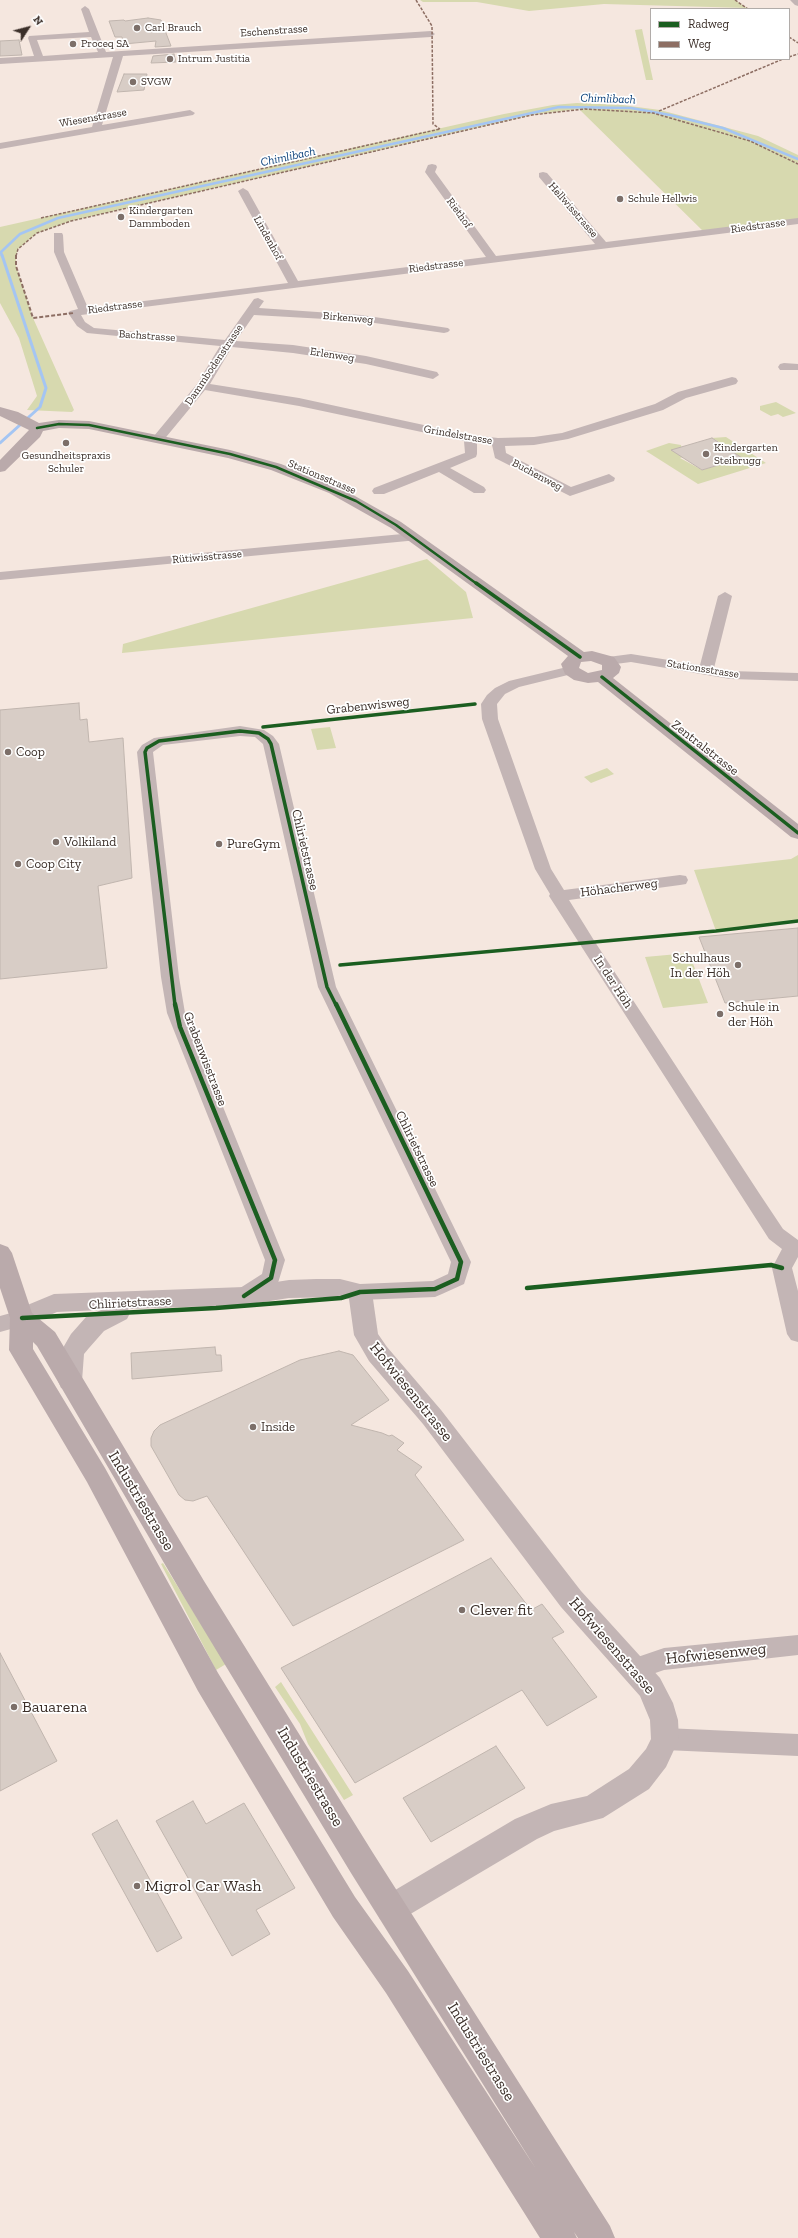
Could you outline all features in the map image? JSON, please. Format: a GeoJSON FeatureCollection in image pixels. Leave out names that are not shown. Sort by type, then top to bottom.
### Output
{"type":"FeatureCollection","features":[{"type":"Feature","properties":{"kind":"main road"},"geometry":{"type":"LineString","coordinates":[[0,404],[29,420],[35,434],[0,468]]}},
{"type":"Feature","properties":{"kind":"main road"},"geometry":{"type":"LineString","coordinates":[[0,411],[29,420]]}},
{"type":"Feature","properties":{"kind":"main road","name":"Stationsstrasse"},"geometry":{"type":"LineString","coordinates":[[29,420],[74,424],[230,454],[297,475],[356,501],[413,537],[490,594],[576,663]]}},
{"type":"Feature","properties":{"kind":"main road"},"geometry":{"type":"LineString","coordinates":[[576,663],[598,657],[605,669]]}},
{"type":"Feature","properties":{"kind":"main road","name":"Zentralstrasse"},"geometry":{"type":"LineString","coordinates":[[605,669],[636,706],[798,833]]}},
{"type":"Feature","properties":{"kind":"main road","name":"Industriestrasse"},"geometry":{"type":"LineString","coordinates":[[0,1253],[11,1321],[21,1350],[96,1474],[208,1682],[344,1906],[397,1982],[560,2238]]}},
{"type":"Feature","properties":{"kind":"main road","name":"Industriestrasse"},"geometry":{"type":"LineString","coordinates":[[11,1321],[46,1339],[194,1589],[391,1909],[598,2238]]}},
{"type":"Feature","properties":{"kind":"street"},"geometry":{"type":"LineString","coordinates":[[794,0],[798,3]]}},
{"type":"Feature","properties":{"kind":"street"},"geometry":{"type":"LineString","coordinates":[[85,9],[103,54]]}},
{"type":"Feature","properties":{"kind":"street"},"geometry":{"type":"LineString","coordinates":[[39,58],[32,38],[94,34]]}},
{"type":"Feature","properties":{"kind":"street","name":"Eschenstrasse"},"geometry":{"type":"LineString","coordinates":[[0,61],[431,34]]}},
{"type":"Feature","properties":{"kind":"street"},"geometry":{"type":"LineString","coordinates":[[96,130],[119,53]]}},
{"type":"Feature","properties":{"kind":"street","name":"Wiesenstrasse"},"geometry":{"type":"LineString","coordinates":[[0,146],[190,113]]}},
{"type":"Feature","properties":{"kind":"street","name":"Riethof"},"geometry":{"type":"LineString","coordinates":[[432,167],[430,172],[493,259]]}},
{"type":"Feature","properties":{"kind":"street","name":"Hellwisstrasse"},"geometry":{"type":"LineString","coordinates":[[543,175],[603,246]]}},
{"type":"Feature","properties":{"kind":"street","name":"Lindenhof"},"geometry":{"type":"LineString","coordinates":[[243,191],[294,284]]}},
{"type":"Feature","properties":{"kind":"street","name":"Riedstrasse"},"geometry":{"type":"LineString","coordinates":[[79,312],[798,221]]}},
{"type":"Feature","properties":{"kind":"street","name":"Bachstrasse"},"geometry":{"type":"LineString","coordinates":[[58,235],[60,244],[59,252],[79,312],[81,324],[91,331],[229,342]]}},
{"type":"Feature","properties":{"kind":"street","name":"Dammbodenstrasse"},"geometry":{"type":"LineString","coordinates":[[158,439],[202,386],[229,342],[252,311],[266,288]]}},
{"type":"Feature","properties":{"kind":"street","name":"Birkenweg"},"geometry":{"type":"LineString","coordinates":[[252,311],[361,318],[444,330]]}},
{"type":"Feature","properties":{"kind":"street","name":"Erlenweg"},"geometry":{"type":"LineString","coordinates":[[229,342],[293,349],[366,360],[433,375]]}},
{"type":"Feature","properties":{"kind":"street"},"geometry":{"type":"LineString","coordinates":[[784,367],[797,365]]}},
{"type":"Feature","properties":{"kind":"street","name":"Grindelstrasse"},"geometry":{"type":"LineString","coordinates":[[202,386],[300,402],[470,439],[498,442],[564,436],[659,407],[682,395],[732,381]]}},
{"type":"Feature","properties":{"kind":"street"},"geometry":{"type":"LineString","coordinates":[[380,491],[440,468],[470,454],[470,439]]}},
{"type":"Feature","properties":{"kind":"street","name":"Buchenweg"},"geometry":{"type":"LineString","coordinates":[[498,442],[500,455],[570,492],[609,478]]}},
{"type":"Feature","properties":{"kind":"street"},"geometry":{"type":"LineString","coordinates":[[440,468],[479,490]]}},
{"type":"Feature","properties":{"kind":"street","name":"Rütiwisstrasse"},"geometry":{"type":"LineString","coordinates":[[0,576],[413,537]]}},
{"type":"Feature","properties":{"kind":"street"},"geometry":{"type":"LineString","coordinates":[[706,671],[714,634],[725,596]]}},
{"type":"Feature","properties":{"kind":"street","name":"Stationsstrasse"},"geometry":{"type":"LineString","coordinates":[[605,669],[631,658],[730,675],[798,678]]}},
{"type":"Feature","properties":{"kind":"street","name":"In der Höh"},"geometry":{"type":"LineString","coordinates":[[576,663],[514,684],[500,691],[492,698],[489,704],[490,719],[543,869],[557,896],[776,1234],[796,1248]]}},
{"type":"Feature","properties":{"kind":"street","name":"Chlirietstrasse"},"geometry":{"type":"LineString","coordinates":[[11,1321],[54,1303],[244,1296],[289,1289],[330,1287],[360,1292],[435,1289],[457,1279],[461,1262],[327,987],[271,744],[268,739],[259,733],[240,731],[159,741],[148,748],[145,752],[145,758]]}},
{"type":"Feature","properties":{"kind":"street","name":"Grabenwisstrasse"},"geometry":{"type":"LineString","coordinates":[[145,758],[157,850],[170,977],[176,1013],[180,1027],[275,1260],[271,1278],[244,1296]]}},
{"type":"Feature","properties":{"kind":"street","name":"Höhacherweg"},"geometry":{"type":"LineString","coordinates":[[557,896],[680,880]]}},
{"type":"Feature","properties":{"kind":"street"},"geometry":{"type":"LineString","coordinates":[[796,1248],[782,1268],[798,1334]]}},
{"type":"Feature","properties":{"kind":"street","name":"Chlirietstrasse"},"geometry":{"type":"LineString","coordinates":[[11,1321],[317,1300],[341,1298],[360,1292]]}},
{"type":"Feature","properties":{"kind":"street","name":"Hofwiesenstrasse"},"geometry":{"type":"LineString","coordinates":[[360,1292],[366,1335],[378,1354],[432,1417],[571,1599],[650,1687],[659,1703],[664,1720],[665,1739],[656,1758],[639,1779],[613,1796],[593,1808],[551,1818],[526,1829],[391,1909]]}},
{"type":"Feature","properties":{"kind":"street","name":"Chlirietstrasse"},"geometry":{"type":"LineString","coordinates":[[70,1381],[72,1353],[80,1340],[95,1324],[118,1313]]}},
{"type":"Feature","properties":{"kind":"street","name":"Hofwiesenweg"},"geometry":{"type":"LineString","coordinates":[[635,1669],[664,1659],[798,1645]]}},
{"type":"Feature","properties":{"kind":"street"},"geometry":{"type":"LineString","coordinates":[[665,1739],[798,1745]]}},
{"type":"Feature","properties":{"kind":"green space"},"geometry":{"type":"Polygon","coordinates":[[[420,0],[735,0],[747,8],[604,4],[529,11],[477,2],[423,2],[420,0]]]}},
{"type":"Feature","properties":{"kind":"green space"},"geometry":{"type":"Polygon","coordinates":[[[642,29],[653,80],[646,80],[635,30],[642,29]]]}},
{"type":"Feature","properties":{"kind":"green space"},"geometry":{"type":"Polygon","coordinates":[[[577,103],[622,105],[660,110],[758,136],[798,155],[798,221],[705,233],[579,109],[532,115],[71,221],[37,233],[18,249],[16,266],[33,318],[74,410],[72,412],[27,410],[37,396],[19,338],[0,303],[0,227],[504,114],[553,105],[577,103]]]}},
{"type":"Feature","properties":{"kind":"green space"},"geometry":{"type":"Polygon","coordinates":[[[776,402],[796,413],[783,417],[778,414],[771,416],[760,410],[760,406],[776,402]]]}},
{"type":"Feature","properties":{"kind":"green space"},"geometry":{"type":"Polygon","coordinates":[[[726,437],[766,463],[698,484],[646,451],[669,443],[681,445],[683,457],[680,458],[702,470],[742,458],[730,450],[732,449],[712,438],[726,437]]]}},
{"type":"Feature","properties":{"kind":"green space"},"geometry":{"type":"Polygon","coordinates":[[[427,559],[466,592],[473,618],[122,653],[123,644],[427,559]]]}},
{"type":"Feature","properties":{"kind":"green space"},"geometry":{"type":"Polygon","coordinates":[[[330,727],[336,748],[317,750],[311,729],[330,727]]]}},
{"type":"Feature","properties":{"kind":"green space"},"geometry":{"type":"Polygon","coordinates":[[[607,768],[614,774],[591,783],[584,777],[607,768]]]}},
{"type":"Feature","properties":{"kind":"green space"},"geometry":{"type":"Polygon","coordinates":[[[798,855],[798,921],[716,931],[694,870],[791,859],[798,855]]]}},
{"type":"Feature","properties":{"kind":"green space"},"geometry":{"type":"Polygon","coordinates":[[[689,953],[708,1003],[663,1008],[645,957],[689,953]]]}},
{"type":"Feature","properties":{"kind":"green space"},"geometry":{"type":"Polygon","coordinates":[[[163,1563],[226,1664],[216,1670],[161,1564],[163,1563]]]}},
{"type":"Feature","properties":{"kind":"green space"},"geometry":{"type":"Polygon","coordinates":[[[281,1682],[353,1795],[344,1800],[308,1744],[300,1724],[275,1687],[281,1682]]]}},
{"type":"Feature","properties":{"kind":"building","name":"Carl Brauch"},"geometry":{"type":"Polygon","coordinates":[[[148,18],[161,20],[171,46],[155,47],[156,41],[124,44],[122,37],[115,37],[109,21],[125,21],[148,18]]]}},
{"type":"Feature","properties":{"kind":"building"},"geometry":{"type":"Polygon","coordinates":[[[19,40],[22,55],[0,56],[0,41],[19,40]]]}},
{"type":"Feature","properties":{"kind":"building","name":"Intrum Justitia"},"geometry":{"type":"Polygon","coordinates":[[[174,54],[176,62],[151,63],[153,56],[174,54]]]}},
{"type":"Feature","properties":{"kind":"building","name":"SVGW"},"geometry":{"type":"Polygon","coordinates":[[[124,74],[147,74],[144,90],[117,92],[124,74]]]}},
{"type":"Feature","properties":{"kind":"building","name":"Kindergarten Steibrugg"},"geometry":{"type":"Polygon","coordinates":[[[712,438],[742,458],[702,470],[671,450],[712,438]]]}},
{"type":"Feature","properties":{"kind":"building","name":"Volkiland"},"geometry":{"type":"Polygon","coordinates":[[[79,703],[80,720],[87,719],[89,742],[123,738],[132,878],[98,886],[107,968],[0,979],[0,710],[79,703]]]}},
{"type":"Feature","properties":{"kind":"building","name":"Schulhaus In der Höh"},"geometry":{"type":"Polygon","coordinates":[[[798,928],[798,996],[725,1003],[699,937],[798,928]]]}},
{"type":"Feature","properties":{"kind":"building"},"geometry":{"type":"Polygon","coordinates":[[[215,1347],[216,1355],[221,1355],[222,1371],[132,1379],[131,1353],[215,1347]]]}},
{"type":"Feature","properties":{"kind":"building"},"geometry":{"type":"Polygon","coordinates":[[[339,1351],[353,1355],[389,1400],[351,1425],[389,1436],[392,1435],[404,1443],[397,1450],[422,1467],[415,1475],[464,1540],[293,1626],[207,1496],[193,1501],[185,1500],[179,1495],[151,1446],[151,1438],[154,1431],[160,1425],[300,1360],[339,1351]]]}},
{"type":"Feature","properties":{"kind":"building"},"geometry":{"type":"Polygon","coordinates":[[[491,1558],[531,1610],[542,1604],[564,1632],[552,1638],[597,1697],[547,1726],[522,1690],[355,1783],[281,1668],[491,1558]]]}},
{"type":"Feature","properties":{"kind":"building","name":"Bauarena"},"geometry":{"type":"Polygon","coordinates":[[[0,1653],[57,1761],[0,1791],[0,1653]]]}},
{"type":"Feature","properties":{"kind":"building"},"geometry":{"type":"Polygon","coordinates":[[[496,1746],[525,1788],[431,1842],[403,1798],[496,1746]]]}},
{"type":"Feature","properties":{"kind":"building"},"geometry":{"type":"Polygon","coordinates":[[[193,1801],[206,1824],[244,1803],[295,1888],[256,1910],[270,1934],[232,1956],[156,1821],[193,1801]]]}},
{"type":"Feature","properties":{"kind":"building","name":"Migrol Car Wash"},"geometry":{"type":"Polygon","coordinates":[[[117,1820],[182,1938],[157,1952],[92,1834],[117,1820]]]}},
{"type":"Feature","properties":{"kind":"waterway","name":"Chimlibach"},"geometry":{"type":"LineString","coordinates":[[2,256],[1,252],[20,234],[58,218],[559,107],[631,108],[670,115],[723,128],[798,159]]}},
{"type":"Feature","properties":{"kind":"waterway","name":"Chimlibach"},"geometry":{"type":"LineString","coordinates":[[0,443],[40,407],[46,388],[2,255]]}},
{"type":"Feature","properties":{"kind":"marked path"},"geometry":{"type":"LineString","coordinates":[[416,0],[432,26],[433,124],[440,129]]}},
{"type":"Feature","properties":{"kind":"marked path"},"geometry":{"type":"LineString","coordinates":[[735,0],[747,8]]}},
{"type":"Feature","properties":{"kind":"marked path"},"geometry":{"type":"LineString","coordinates":[[790,38],[798,43]]}},
{"type":"Feature","properties":{"kind":"marked path"},"geometry":{"type":"LineString","coordinates":[[790,57],[798,54]]}},
{"type":"Feature","properties":{"kind":"marked path"},"geometry":{"type":"LineString","coordinates":[[659,111],[781,60]]}},
{"type":"Feature","properties":{"kind":"marked path"},"geometry":{"type":"LineString","coordinates":[[74,313],[33,318],[16,266],[16,257],[18,249],[37,233],[71,221],[532,115],[585,109],[653,113],[750,141],[798,164]]}},
{"type":"Feature","properties":{"kind":"marked path"},"geometry":{"type":"LineString","coordinates":[[41,218],[440,129]]}},
{"type":"Feature","properties":{"kind":"cycle path"},"geometry":{"type":"LineString","coordinates":[[37,428],[59,424],[89,425],[230,454],[276,467],[311,481],[356,501],[396,525],[490,594],[580,657]]}},
{"type":"Feature","properties":{"kind":"cycle path"},"geometry":{"type":"LineString","coordinates":[[602,677],[636,706],[798,833]]}},
{"type":"Feature","properties":{"kind":"cycle path","name":"Grabenwisweg"},"geometry":{"type":"LineString","coordinates":[[263,727],[475,704]]}},
{"type":"Feature","properties":{"kind":"cycle path"},"geometry":{"type":"LineString","coordinates":[[22,1318],[216,1308],[341,1298],[360,1292],[435,1289],[457,1279],[461,1262],[327,987],[271,744],[268,739],[259,733],[240,731],[159,741],[147,748],[145,758],[157,850],[170,977],[176,1013],[180,1027],[275,1260],[271,1278],[244,1296]]}},
{"type":"Feature","properties":{"kind":"cycle path"},"geometry":{"type":"LineString","coordinates":[[340,965],[716,931],[798,921]]}},
{"type":"Feature","properties":{"kind":"cycle path"},"geometry":{"type":"LineString","coordinates":[[527,1288],[771,1265],[782,1268]]}},
{"type":"Feature","properties":{"kind":"place","name":"Carl Brauch"},"geometry":{"type":"Point","coordinates":[137,28]}},
{"type":"Feature","properties":{"kind":"place","name":"Proceq SA"},"geometry":{"type":"Point","coordinates":[73,44]}},
{"type":"Feature","properties":{"kind":"place","name":"Intrum Justitia"},"geometry":{"type":"Point","coordinates":[170,59]}},
{"type":"Feature","properties":{"kind":"place","name":"SVGW"},"geometry":{"type":"Point","coordinates":[133,82]}},
{"type":"Feature","properties":{"kind":"place","name":"Schule Hellwis"},"geometry":{"type":"Point","coordinates":[620,199]}},
{"type":"Feature","properties":{"kind":"place","name":"Kindergarten Dammboden"},"geometry":{"type":"Point","coordinates":[121,217]}},
{"type":"Feature","properties":{"kind":"place","name":"Gesundheitspraxis Schuler"},"geometry":{"type":"Point","coordinates":[66,443]}},
{"type":"Feature","properties":{"kind":"place","name":"Kindergarten Steibrugg"},"geometry":{"type":"Point","coordinates":[706,454]}},
{"type":"Feature","properties":{"kind":"place","name":"Coop"},"geometry":{"type":"Point","coordinates":[8,752]}},
{"type":"Feature","properties":{"kind":"place","name":"Volkiland"},"geometry":{"type":"Point","coordinates":[56,842]}},
{"type":"Feature","properties":{"kind":"place","name":"PureGym"},"geometry":{"type":"Point","coordinates":[219,844]}},
{"type":"Feature","properties":{"kind":"place","name":"Coop City"},"geometry":{"type":"Point","coordinates":[18,864]}},
{"type":"Feature","properties":{"kind":"place","name":"Schulhaus In der Höh"},"geometry":{"type":"Point","coordinates":[738,965]}},
{"type":"Feature","properties":{"kind":"place","name":"Schule in der Höh"},"geometry":{"type":"Point","coordinates":[720,1014]}},
{"type":"Feature","properties":{"kind":"place","name":"Inside"},"geometry":{"type":"Point","coordinates":[253,1427]}},
{"type":"Feature","properties":{"kind":"place","name":"Clever fit"},"geometry":{"type":"Point","coordinates":[462,1610]}},
{"type":"Feature","properties":{"kind":"place","name":"Bauarena"},"geometry":{"type":"Point","coordinates":[14,1707]}},
{"type":"Feature","properties":{"kind":"place","name":"Migrol Car Wash"},"geometry":{"type":"Point","coordinates":[137,1886]}}]}
